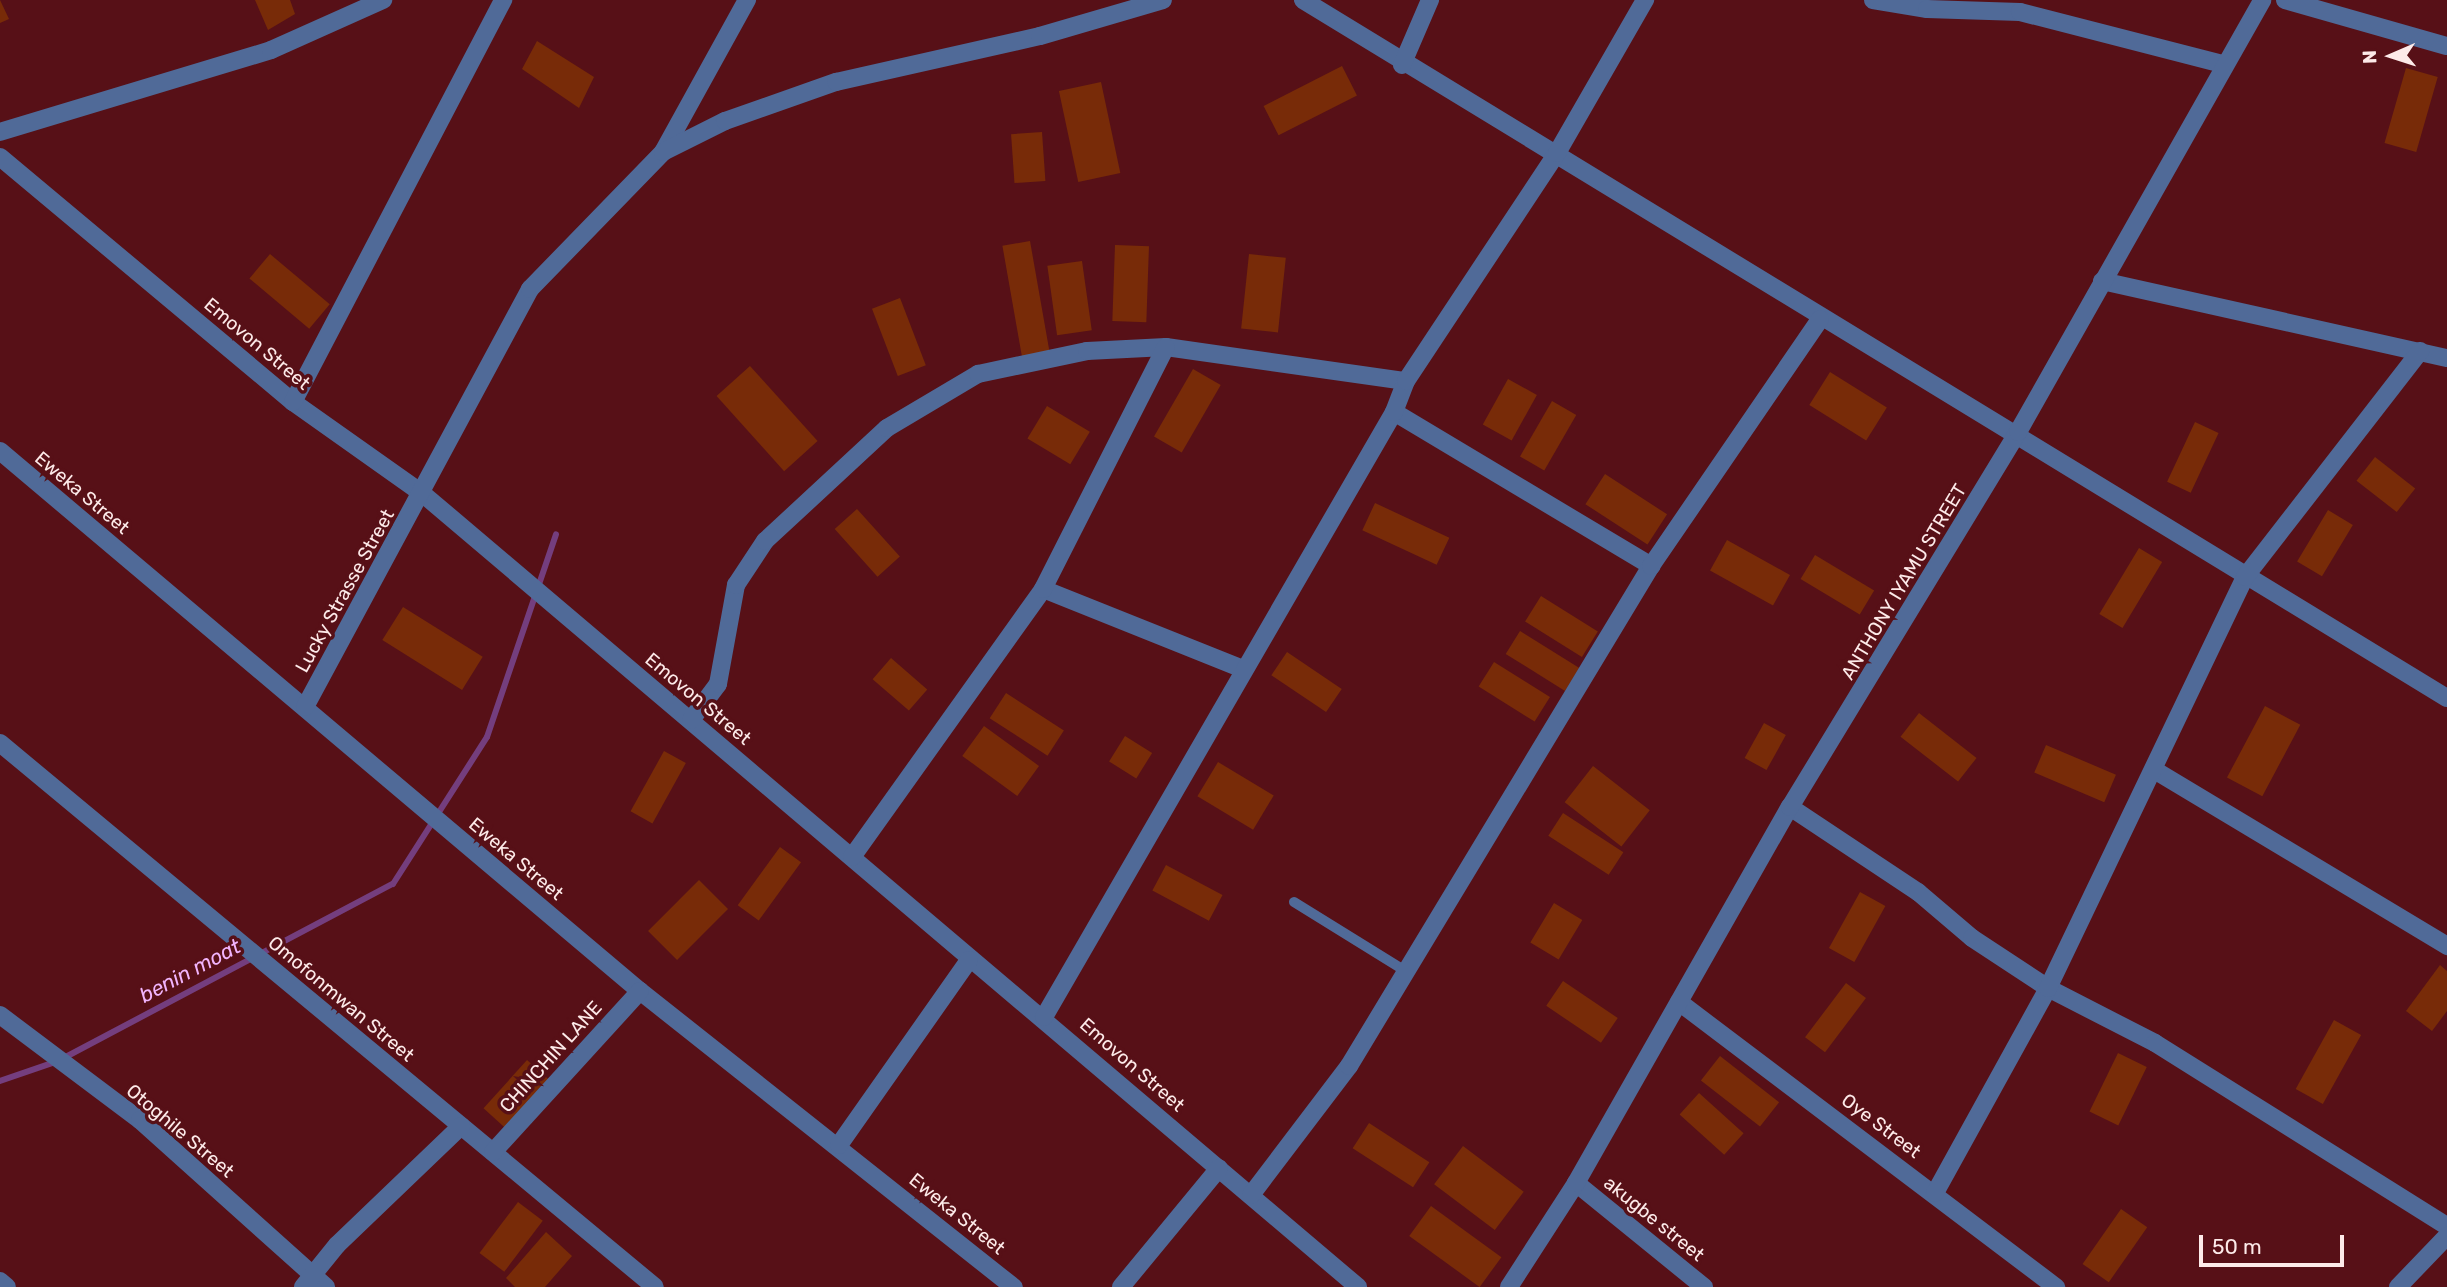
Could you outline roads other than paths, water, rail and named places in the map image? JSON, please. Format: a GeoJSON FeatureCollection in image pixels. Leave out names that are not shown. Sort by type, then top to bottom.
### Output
{"type":"FeatureCollection","features":[{"type":"Feature","properties":{"kind":"street"},"geometry":{"type":"LineString","coordinates":[[0,132],[271,50],[383,0]]}},
{"type":"Feature","properties":{"kind":"street"},"geometry":{"type":"LineString","coordinates":[[293,402],[503,0]]}},
{"type":"Feature","properties":{"kind":"street"},"geometry":{"type":"LineString","coordinates":[[663,152],[747,0]]}},
{"type":"Feature","properties":{"kind":"street"},"geometry":{"type":"LineString","coordinates":[[663,152],[725,121],[836,82],[1040,36],[1163,0]]}},
{"type":"Feature","properties":{"kind":"street"},"geometry":{"type":"LineString","coordinates":[[1303,0],[1402,65],[1557,153],[1820,319],[2018,432],[2245,577],[2446,694]]}},
{"type":"Feature","properties":{"kind":"street"},"geometry":{"type":"LineString","coordinates":[[1402,65],[1430,0]]}},
{"type":"Feature","properties":{"kind":"street"},"geometry":{"type":"LineString","coordinates":[[1044,1017],[1242,669],[1394,412],[1406,381],[1557,153],[1645,0]]}},
{"type":"Feature","properties":{"kind":"street"},"geometry":{"type":"LineString","coordinates":[[1873,0],[2020,12],[2223,64]]}},
{"type":"Feature","properties":{"kind":"street","name":"ANTHONY IYAMU STREET"},"geometry":{"type":"LineString","coordinates":[[1576,1183],[1790,807],[2018,432],[2223,64],[2262,0]]}},
{"type":"Feature","properties":{"kind":"street"},"geometry":{"type":"LineString","coordinates":[[2285,0],[2447,46]]}},
{"type":"Feature","properties":{"kind":"street","name":"Lucky Strasse Street"},"geometry":{"type":"LineString","coordinates":[[305,707],[423,494],[530,289],[663,152]]}},
{"type":"Feature","properties":{"kind":"street","name":"Emovon Street"},"geometry":{"type":"LineString","coordinates":[[0,157],[293,402],[423,494],[852,857],[969,960],[1044,1017],[1358,1287]]}},
{"type":"Feature","properties":{"kind":"street"},"geometry":{"type":"LineString","coordinates":[[2102,281],[2447,358]]}},
{"type":"Feature","properties":{"kind":"street"},"geometry":{"type":"LineString","coordinates":[[1251,1195],[1349,1066],[1651,566],[1820,319]]}},
{"type":"Feature","properties":{"kind":"street"},"geometry":{"type":"LineString","coordinates":[[691,720],[718,684],[729,642],[730,606],[750,563],[765,541],[887,428],[978,374],[1087,351],[1166,347],[1406,381]]}},
{"type":"Feature","properties":{"kind":"street"},"geometry":{"type":"LineString","coordinates":[[852,857],[1043,589],[1166,347]]}},
{"type":"Feature","properties":{"kind":"street"},"geometry":{"type":"LineString","coordinates":[[1935,1193],[2048,988],[2156,771],[2245,577],[2420,351]]}},
{"type":"Feature","properties":{"kind":"street"},"geometry":{"type":"LineString","coordinates":[[1394,412],[1651,566]]}},
{"type":"Feature","properties":{"kind":"street","name":"Eweka Street"},"geometry":{"type":"LineString","coordinates":[[0,451],[640,991],[839,1145],[1014,1287]]}},
{"type":"Feature","properties":{"kind":"street"},"geometry":{"type":"LineString","coordinates":[[1043,589],[1242,669]]}},
{"type":"Feature","properties":{"kind":"street","name":"Omofonmwan Street"},"geometry":{"type":"LineString","coordinates":[[0,743],[655,1287]]}},
{"type":"Feature","properties":{"kind":"street"},"geometry":{"type":"LineString","coordinates":[[2156,771],[2447,946]]}},
{"type":"Feature","properties":{"kind":"street"},"geometry":{"type":"LineString","coordinates":[[1790,807],[1918,892],[1972,938],[2048,988],[2155,1043],[2447,1226]]}},
{"type":"Feature","properties":{"kind":"street"},"geometry":{"type":"LineString","coordinates":[[839,1145],[969,960]]}},
{"type":"Feature","properties":{"kind":"street","name":"CHINCHIN LANE"},"geometry":{"type":"LineString","coordinates":[[492,1152],[640,991]]}},
{"type":"Feature","properties":{"kind":"street","name":"Oye Street"},"geometry":{"type":"LineString","coordinates":[[1679,1002],[2056,1287]]}},
{"type":"Feature","properties":{"kind":"street","name":"Otoghile Street"},"geometry":{"type":"LineString","coordinates":[[0,1015],[140,1120],[314,1283]]}},
{"type":"Feature","properties":{"kind":"street"},"geometry":{"type":"LineString","coordinates":[[314,1283],[337,1245],[461,1126]]}},
{"type":"Feature","properties":{"kind":"street"},"geometry":{"type":"LineString","coordinates":[[1121,1287],[1219,1168]]}},
{"type":"Feature","properties":{"kind":"street"},"geometry":{"type":"LineString","coordinates":[[1509,1287],[1576,1183]]}},
{"type":"Feature","properties":{"kind":"street","name":"akugbe street"},"geometry":{"type":"LineString","coordinates":[[1576,1183],[1704,1287]]}},
{"type":"Feature","properties":{"kind":"street"},"geometry":{"type":"LineString","coordinates":[[2398,1287],[2447,1236]]}},
{"type":"Feature","properties":{"kind":"street"},"geometry":{"type":"LineString","coordinates":[[0,1281],[8,1287]]}},
{"type":"Feature","properties":{"kind":"lane"},"geometry":{"type":"LineString","coordinates":[[1294,902],[1407,972]]}},
{"type":"Feature","properties":{"kind":"waterway","name":"benin moat"},"geometry":{"type":"LineString","coordinates":[[0,1081],[58,1061],[393,884],[487,737],[556,534]]}}]}
